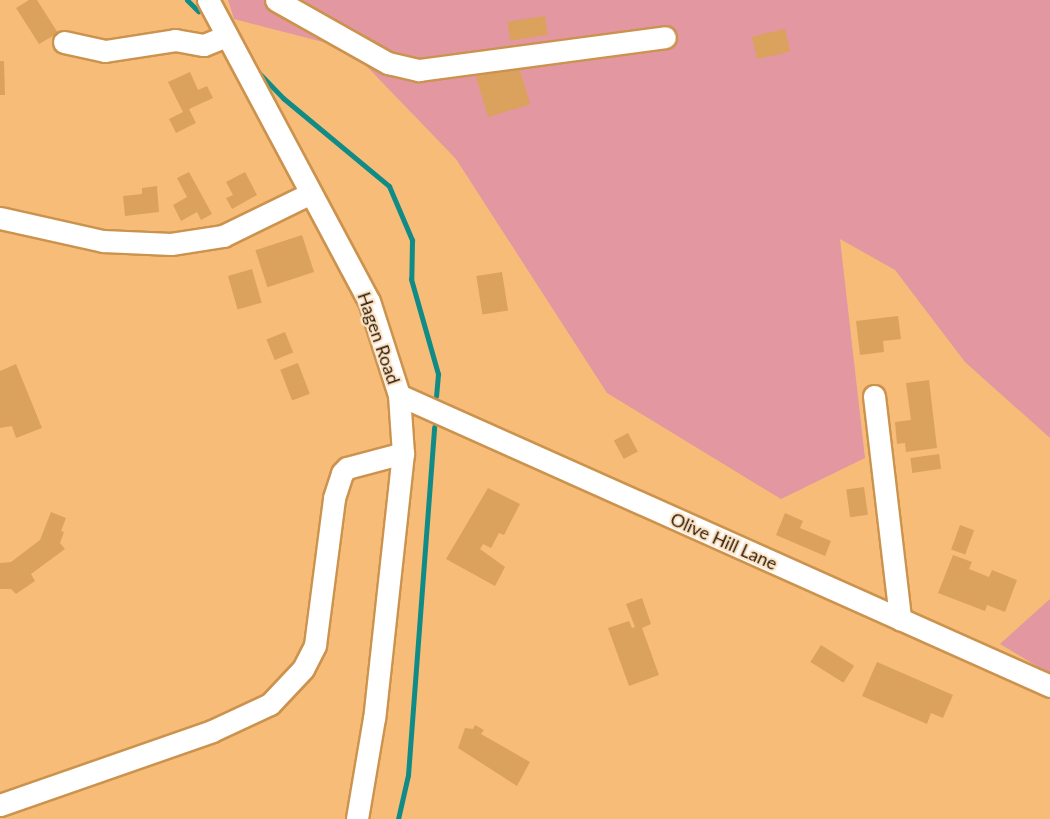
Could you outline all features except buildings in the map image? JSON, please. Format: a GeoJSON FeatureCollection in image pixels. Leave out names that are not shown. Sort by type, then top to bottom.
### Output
{"type":"FeatureCollection","features":[{"type":"Feature","properties":{"kind":"street","name":"Hagen Road"},"geometry":{"type":"LineString","coordinates":[[208,0],[225,37],[369,302],[399,396],[403,453],[374,718],[357,819]]}},
{"type":"Feature","properties":{"kind":"street"},"geometry":{"type":"LineString","coordinates":[[276,0],[388,63],[419,70],[665,37]]}},
{"type":"Feature","properties":{"kind":"street"},"geometry":{"type":"LineString","coordinates":[[64,42],[105,51],[175,40],[204,45],[225,37]]}},
{"type":"Feature","properties":{"kind":"street"},"geometry":{"type":"LineString","coordinates":[[0,218],[103,241],[171,244],[223,236],[309,194]]}},
{"type":"Feature","properties":{"kind":"street","name":"Olive Hill Lane"},"geometry":{"type":"LineString","coordinates":[[399,396],[1050,686]]}},
{"type":"Feature","properties":{"kind":"street"},"geometry":{"type":"LineString","coordinates":[[874,396],[900,619]]}},
{"type":"Feature","properties":{"kind":"street"},"geometry":{"type":"LineString","coordinates":[[0,805],[212,731],[270,704],[303,669],[315,645],[334,498],[342,473],[347,468],[403,453]]}},
{"type":"Feature","properties":{"kind":"shaded area"},"geometry":{"type":"Polygon","coordinates":[[[228,0],[1050,0],[1050,438],[965,362],[895,270],[840,239],[865,458],[781,499],[607,393],[456,159],[350,49],[234,19],[228,0]]]}},
{"type":"Feature","properties":{"kind":"shaded area"},"geometry":{"type":"Polygon","coordinates":[[[1050,599],[1050,674],[1000,644],[1050,599]]]}},
{"type":"Feature","properties":{"kind":"waterway"},"geometry":{"type":"LineString","coordinates":[[187,0],[198,11]]}},
{"type":"Feature","properties":{"kind":"waterway"},"geometry":{"type":"LineString","coordinates":[[257,71],[283,98],[389,186],[412,240],[411,279],[438,374],[436,396]]}},
{"type":"Feature","properties":{"kind":"waterway"},"geometry":{"type":"LineString","coordinates":[[398,819],[408,775],[434,427]]}}]}
